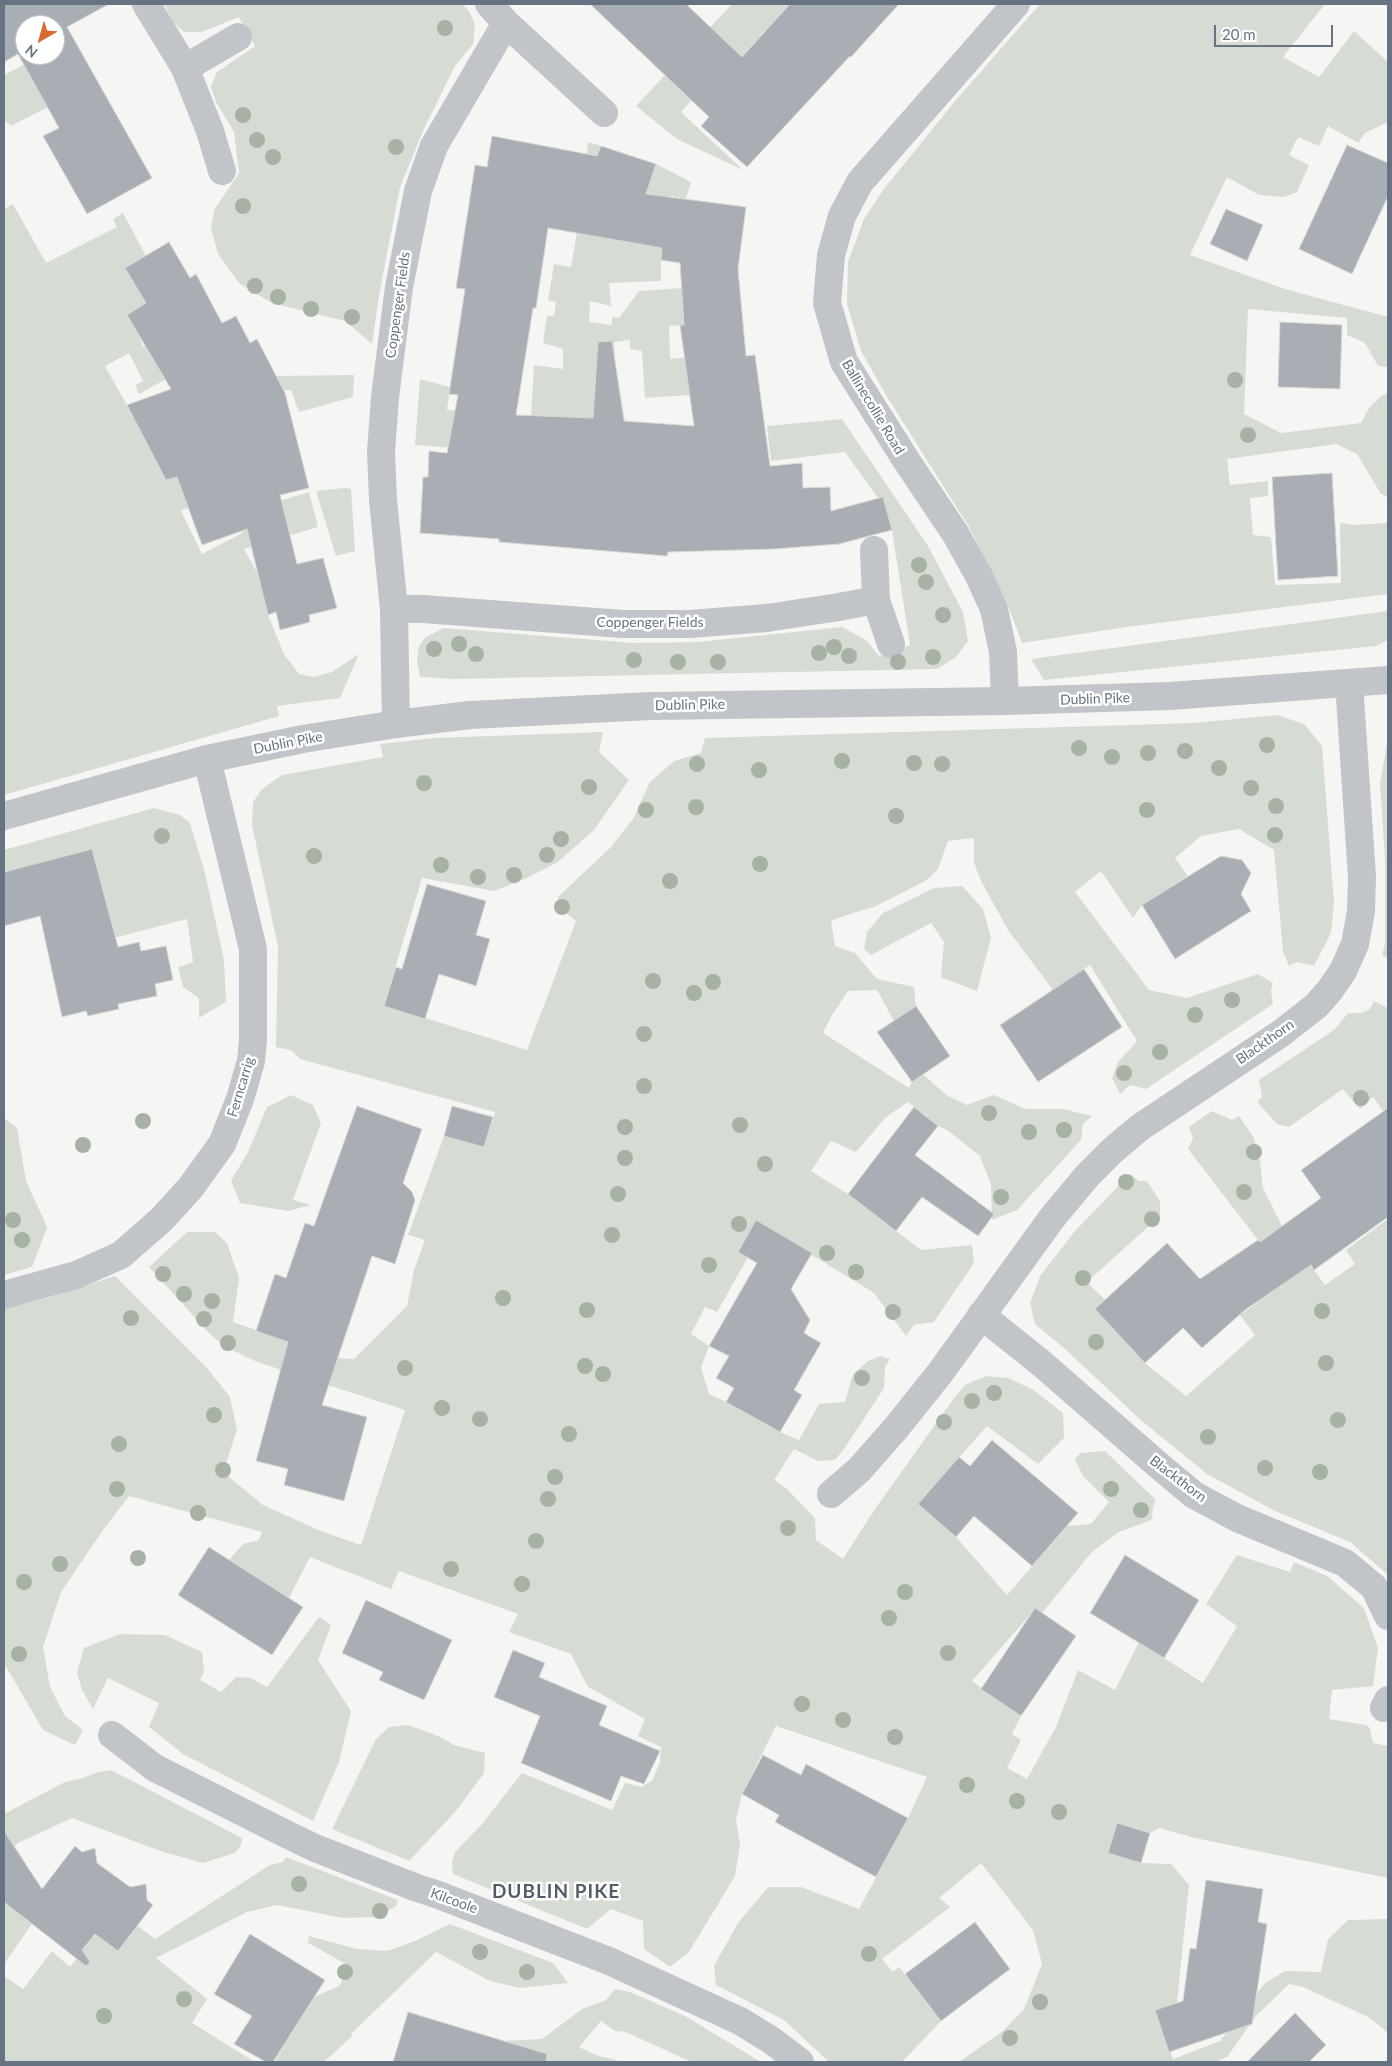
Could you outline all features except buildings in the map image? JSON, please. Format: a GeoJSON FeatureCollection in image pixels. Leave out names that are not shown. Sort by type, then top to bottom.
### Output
{"type":"FeatureCollection","features":[{"type":"Feature","properties":{"kind":"street"},"geometry":{"type":"LineString","coordinates":[[146,4],[185,68],[210,131],[222,171]]}},
{"type":"Feature","properties":{"kind":"street","name":"Ballinecollie Road"},"geometry":{"type":"LineString","coordinates":[[1005,701],[1003,652],[994,609],[955,533],[908,464],[844,362],[827,303],[831,256],[842,216],[860,182],[1016,4]]}},
{"type":"Feature","properties":{"kind":"street","name":"Coppenger Fields"},"geometry":{"type":"LineString","coordinates":[[396,724],[394,610],[382,500],[381,452],[385,398],[399,286],[418,192],[434,146],[498,13],[604,113]]}},
{"type":"Feature","properties":{"kind":"street"},"geometry":{"type":"LineString","coordinates":[[185,68],[238,36]]}},
{"type":"Feature","properties":{"kind":"street"},"geometry":{"type":"LineString","coordinates":[[874,550],[876,600],[891,644]]}},
{"type":"Feature","properties":{"kind":"street","name":"Coppenger Fields"},"geometry":{"type":"LineString","coordinates":[[394,610],[423,609],[624,624],[689,624],[767,618],[876,600]]}},
{"type":"Feature","properties":{"kind":"street","name":"Dublin Pike"},"geometry":{"type":"LineString","coordinates":[[4,816],[207,760],[303,739],[396,724],[470,715],[651,706],[1005,701],[1170,696],[1388,680]]}},
{"type":"Feature","properties":{"kind":"street","name":"Blackthorn"},"geometry":{"type":"LineString","coordinates":[[831,1494],[859,1470],[896,1428],[940,1373],[1052,1218],[1087,1176],[1139,1128],[1287,1028],[1316,1006],[1343,971],[1355,944],[1360,911],[1362,877],[1349,683]]}},
{"type":"Feature","properties":{"kind":"street","name":"Ferncarrig"},"geometry":{"type":"LineString","coordinates":[[4,1295],[76,1275],[121,1255],[162,1219],[191,1187],[222,1144],[240,1099],[251,1062],[253,949],[207,760]]}},
{"type":"Feature","properties":{"kind":"street","name":"Blackthorn"},"geometry":{"type":"LineString","coordinates":[[981,1315],[1041,1363],[1194,1495],[1236,1518],[1345,1563],[1374,1587],[1388,1616]]}},
{"type":"Feature","properties":{"kind":"street","name":"Kilcoole"},"geometry":{"type":"LineString","coordinates":[[112,1735],[155,1768],[315,1848],[609,1960],[740,2021],[771,2040],[800,2062]]}},
{"type":"Feature","properties":{"kind":"shaded area"},"geometry":{"type":"Polygon","coordinates":[[[164,4],[462,4],[469,11],[475,24],[473,44],[455,66],[423,131],[400,187],[379,295],[372,344],[345,321],[272,303],[240,284],[218,254],[211,229],[214,210],[239,173],[234,132],[216,102],[211,87],[217,72],[255,46],[239,17],[202,32],[184,32],[173,22],[164,4]]]}},
{"type":"Feature","properties":{"kind":"shaded area"},"geometry":{"type":"Polygon","coordinates":[[[732,4],[790,4],[737,62],[731,57],[681,112],[743,170],[677,139],[636,106],[732,4]]]}},
{"type":"Feature","properties":{"kind":"shaded area"},"geometry":{"type":"Polygon","coordinates":[[[1040,4],[1325,4],[1283,57],[1319,77],[1354,31],[1388,62],[1388,122],[1365,133],[1358,143],[1328,126],[1319,146],[1298,137],[1289,155],[1309,165],[1297,192],[1284,197],[1259,195],[1227,177],[1190,255],[1285,289],[1388,317],[1388,367],[1378,366],[1365,343],[1347,335],[1347,318],[1248,309],[1244,414],[1281,433],[1361,423],[1369,408],[1381,396],[1388,393],[1388,497],[1381,494],[1357,454],[1336,444],[1227,459],[1230,485],[1268,481],[1268,496],[1250,498],[1253,535],[1271,537],[1275,585],[1341,583],[1340,523],[1354,525],[1388,523],[1388,594],[1127,627],[1022,643],[1007,603],[969,527],[889,400],[861,351],[847,304],[848,262],[864,219],[883,190],[956,100],[1040,4]]]}},
{"type":"Feature","properties":{"kind":"shaded area"},"geometry":{"type":"Polygon","coordinates":[[[26,65],[48,107],[11,126],[4,120],[4,75],[26,65]]]}},
{"type":"Feature","properties":{"kind":"shaded area"},"geometry":{"type":"Polygon","coordinates":[[[588,142],[601,146],[594,166],[649,185],[656,164],[691,182],[686,199],[671,196],[661,260],[661,281],[609,283],[611,306],[590,301],[589,322],[612,325],[612,317],[619,318],[639,291],[682,288],[684,325],[669,326],[670,359],[698,356],[705,394],[645,398],[642,351],[630,349],[630,340],[614,342],[615,361],[625,421],[531,416],[534,365],[563,369],[563,349],[543,343],[547,316],[554,316],[556,302],[548,301],[554,264],[571,267],[577,232],[613,239],[580,217],[588,142]]]}},
{"type":"Feature","properties":{"kind":"shaded area"},"geometry":{"type":"Polygon","coordinates":[[[13,204],[46,263],[117,227],[113,219],[123,213],[146,256],[126,268],[146,303],[127,315],[140,337],[143,347],[157,340],[177,373],[139,394],[135,385],[143,381],[129,353],[105,366],[166,480],[183,475],[237,514],[309,492],[318,527],[244,549],[258,574],[268,615],[284,654],[299,674],[314,677],[332,672],[359,654],[340,698],[277,706],[279,716],[4,795],[4,209],[13,204]],[[195,505],[181,511],[202,554],[242,533],[237,514],[195,505]]]}},
{"type":"Feature","properties":{"kind":"shaded area"},"geometry":{"type":"Polygon","coordinates":[[[354,375],[353,397],[299,412],[291,390],[253,393],[272,376],[354,375]]]}},
{"type":"Feature","properties":{"kind":"shaded area"},"geometry":{"type":"Polygon","coordinates":[[[420,379],[450,387],[447,410],[498,414],[467,449],[415,445],[420,379]]]}},
{"type":"Feature","properties":{"kind":"shaded area"},"geometry":{"type":"Polygon","coordinates":[[[842,419],[928,546],[963,612],[968,641],[956,657],[937,669],[453,679],[420,677],[417,661],[419,646],[425,638],[443,628],[634,643],[698,642],[842,627],[866,640],[879,656],[910,645],[892,530],[883,497],[878,498],[845,452],[771,461],[767,426],[842,419]]]}},
{"type":"Feature","properties":{"kind":"shaded area"},"geometry":{"type":"Polygon","coordinates":[[[351,489],[355,551],[336,556],[316,491],[351,489]]]}},
{"type":"Feature","properties":{"kind":"shaded area"},"geometry":{"type":"Polygon","coordinates":[[[1388,611],[1388,640],[1376,646],[1044,680],[1031,659],[1388,611]]]}},
{"type":"Feature","properties":{"kind":"shaded area"},"geometry":{"type":"Polygon","coordinates":[[[1277,715],[1304,724],[1322,746],[1334,903],[1331,933],[1314,966],[1297,962],[1289,966],[1283,952],[1274,850],[1239,829],[1201,836],[1175,858],[1188,876],[1142,905],[1133,918],[1101,871],[1075,892],[1149,990],[1187,998],[1258,974],[1273,983],[1271,991],[1273,1004],[1146,1089],[1130,1085],[1120,1094],[1112,1078],[1118,1062],[1137,1041],[1090,965],[1053,990],[1008,930],[982,883],[974,863],[974,838],[948,841],[938,869],[927,880],[874,907],[831,921],[835,946],[855,953],[877,979],[914,987],[916,1006],[894,1021],[877,990],[848,991],[823,1033],[909,1088],[912,1082],[923,1074],[946,1095],[967,1105],[994,1095],[1025,1109],[1063,1109],[1092,1116],[1083,1124],[1081,1140],[1017,1210],[992,1220],[991,1185],[980,1156],[908,1102],[886,1117],[856,1152],[831,1141],[811,1171],[848,1194],[921,1250],[972,1245],[974,1263],[934,1322],[914,1325],[906,1336],[874,1293],[756,1221],[738,1252],[748,1257],[717,1312],[705,1307],[691,1334],[709,1346],[701,1367],[709,1394],[780,1432],[799,1440],[819,1404],[845,1402],[853,1374],[868,1361],[880,1356],[890,1359],[885,1367],[884,1388],[835,1460],[818,1461],[794,1449],[774,1480],[787,1489],[815,1518],[816,1540],[843,1559],[875,1509],[954,1398],[965,1385],[986,1376],[1008,1378],[1032,1389],[1063,1413],[1064,1438],[1038,1464],[987,1426],[918,1504],[956,1537],[1007,1595],[1067,1526],[1091,1524],[1109,1502],[1083,1476],[1075,1460],[1080,1453],[1105,1451],[1156,1500],[1153,1507],[1152,1520],[1119,1532],[1092,1552],[1042,1613],[1035,1609],[972,1681],[1021,1716],[1012,1734],[1021,1740],[1007,1768],[1027,1779],[1056,1727],[1078,1670],[1115,1690],[1139,1642],[1203,1683],[1237,1626],[1206,1604],[1237,1555],[1290,1572],[1294,1562],[1327,1576],[1364,1608],[1378,1648],[1373,1686],[1332,1690],[1329,1719],[1366,1725],[1370,1728],[1373,1743],[1388,1746],[1388,1878],[1195,1838],[1159,1828],[1150,1833],[1117,1823],[1108,1853],[1141,1863],[1171,1864],[1189,1885],[1177,2003],[1155,2010],[1173,2059],[1220,2041],[1265,1983],[1285,1971],[1321,1972],[1328,1939],[1348,1920],[1388,1919],[1388,2033],[1370,2018],[1303,1987],[1289,1984],[1255,2017],[1228,2056],[1216,2062],[959,2062],[1003,2031],[1024,2009],[1042,1964],[1033,1930],[981,1863],[939,1898],[950,1907],[882,1959],[893,1972],[899,1967],[941,2021],[902,2062],[829,2062],[784,2020],[716,1985],[714,1966],[738,1923],[768,1887],[801,1887],[859,1909],[908,1818],[927,1777],[776,1726],[742,1794],[736,1819],[740,1845],[735,1876],[689,1952],[670,1967],[644,1949],[643,1921],[611,1909],[587,1929],[453,1874],[452,1863],[455,1852],[482,1824],[522,1773],[612,1810],[625,1783],[641,1787],[652,1781],[660,1762],[661,1747],[638,1736],[645,1719],[588,1687],[571,1654],[509,1632],[518,1614],[399,1571],[391,1589],[310,1557],[289,1598],[229,1560],[243,1544],[259,1540],[262,1532],[129,1496],[103,1530],[61,1592],[43,1647],[50,1687],[65,1716],[83,1730],[75,1745],[43,1730],[4,1663],[4,1309],[51,1297],[115,1276],[208,1369],[230,1397],[237,1430],[223,1472],[263,1505],[323,1532],[361,1545],[405,1410],[257,1362],[224,1346],[208,1332],[149,1267],[187,1232],[215,1232],[227,1243],[239,1278],[233,1322],[338,1358],[354,1359],[407,1306],[414,1270],[425,1240],[408,1235],[444,1136],[484,1147],[495,1112],[300,1059],[291,1050],[276,1047],[278,947],[252,825],[253,802],[262,789],[282,775],[383,757],[380,744],[434,738],[603,732],[599,752],[629,780],[594,830],[558,862],[527,878],[494,891],[422,878],[384,1005],[527,1050],[576,921],[559,907],[558,897],[610,848],[633,819],[650,782],[674,761],[701,753],[705,738],[1194,723],[1277,715]]]}},
{"type":"Feature","properties":{"kind":"shaded area"},"geometry":{"type":"Polygon","coordinates":[[[1388,738],[1388,958],[1382,955],[1385,944],[1385,860],[1380,783],[1388,738]]]}},
{"type":"Feature","properties":{"kind":"shaded area"},"geometry":{"type":"Polygon","coordinates":[[[154,808],[180,815],[190,823],[205,873],[224,960],[226,1002],[199,1018],[199,998],[183,987],[178,967],[193,962],[187,919],[91,944],[104,893],[92,849],[4,872],[4,850],[154,808]]]}},
{"type":"Feature","properties":{"kind":"shaded area"},"geometry":{"type":"Polygon","coordinates":[[[962,886],[983,909],[991,938],[977,991],[941,977],[944,942],[931,923],[871,955],[864,949],[867,932],[883,913],[934,888],[962,886]]]}},
{"type":"Feature","properties":{"kind":"shaded area"},"geometry":{"type":"Polygon","coordinates":[[[1374,1001],[1388,1008],[1388,1118],[1373,1097],[1360,1109],[1343,1089],[1289,1127],[1277,1124],[1257,1102],[1262,1097],[1259,1080],[1334,1030],[1348,1013],[1361,1013],[1370,1009],[1374,1001]]]}},
{"type":"Feature","properties":{"kind":"shaded area"},"geometry":{"type":"Polygon","coordinates":[[[291,1095],[313,1105],[321,1123],[293,1200],[311,1205],[288,1211],[240,1203],[231,1181],[248,1152],[267,1107],[291,1095]]]}},
{"type":"Feature","properties":{"kind":"shaded area"},"geometry":{"type":"Polygon","coordinates":[[[1212,1111],[1232,1120],[1239,1116],[1254,1138],[1260,1161],[1263,1188],[1282,1226],[1325,1285],[1355,1264],[1346,1250],[1388,1219],[1388,1575],[1350,1542],[1275,1511],[1207,1474],[1143,1422],[1065,1349],[1035,1324],[1030,1303],[1040,1276],[1075,1231],[1130,1174],[1139,1181],[1147,1181],[1160,1201],[1160,1216],[1087,1282],[1105,1300],[1145,1363],[1186,1396],[1255,1335],[1240,1315],[1286,1282],[1258,1240],[1188,1149],[1193,1138],[1189,1127],[1212,1111]]]}},
{"type":"Feature","properties":{"kind":"shaded area"},"geometry":{"type":"Polygon","coordinates":[[[4,1118],[17,1128],[26,1181],[47,1227],[32,1267],[4,1275],[4,1118]]]}},
{"type":"Feature","properties":{"kind":"shaded area"},"geometry":{"type":"Polygon","coordinates":[[[319,1617],[331,1625],[318,1660],[351,1711],[339,1762],[313,1821],[183,1754],[149,1727],[159,1703],[108,1678],[93,1709],[82,1690],[77,1673],[84,1648],[120,1634],[165,1635],[202,1652],[204,1672],[200,1680],[221,1692],[236,1677],[251,1678],[267,1687],[319,1617]]]}},
{"type":"Feature","properties":{"kind":"shaded area"},"geometry":{"type":"Polygon","coordinates":[[[408,1725],[438,1736],[454,1745],[485,1753],[484,1773],[456,1811],[409,1861],[332,1829],[376,1739],[389,1727],[408,1725]]]}},
{"type":"Feature","properties":{"kind":"shaded area"},"geometry":{"type":"Polygon","coordinates":[[[111,1770],[242,1838],[241,1845],[235,1853],[203,1863],[163,1852],[72,1818],[20,1842],[4,1853],[4,1814],[65,1782],[111,1770]]]}},
{"type":"Feature","properties":{"kind":"shaded area"},"geometry":{"type":"Polygon","coordinates":[[[286,1857],[398,1900],[396,1906],[377,1917],[343,1918],[277,1905],[247,1912],[156,1958],[207,1999],[192,2023],[255,2062],[4,2062],[4,1976],[23,1989],[52,1951],[70,1967],[95,1934],[118,1951],[138,1926],[155,1939],[270,1865],[283,1862],[286,1857]]]}},
{"type":"Feature","properties":{"kind":"shaded area"},"geometry":{"type":"Polygon","coordinates":[[[16,1885],[31,1903],[22,1916],[32,1924],[4,1964],[4,1893],[16,1885]]]}},
{"type":"Feature","properties":{"kind":"shaded area"},"geometry":{"type":"Polygon","coordinates":[[[450,1924],[553,1963],[568,1983],[520,1988],[490,1981],[436,1952],[324,2062],[274,2062],[314,1997],[339,1986],[351,1967],[308,1943],[309,1936],[357,1949],[387,1951],[415,1941],[450,1924]]]}},
{"type":"Feature","properties":{"kind":"shaded area"},"geometry":{"type":"Polygon","coordinates":[[[615,1989],[630,1992],[685,2016],[761,2062],[691,2062],[626,2032],[615,2031],[601,2021],[579,2047],[598,2056],[620,2062],[496,2062],[502,2041],[542,2039],[582,2009],[606,2000],[615,1989]]]}},
{"type":"Feature","properties":{"kind":"district","name":"DUBLIN PIKE"},"geometry":{"type":"Point","coordinates":[556,1892]}}]}
